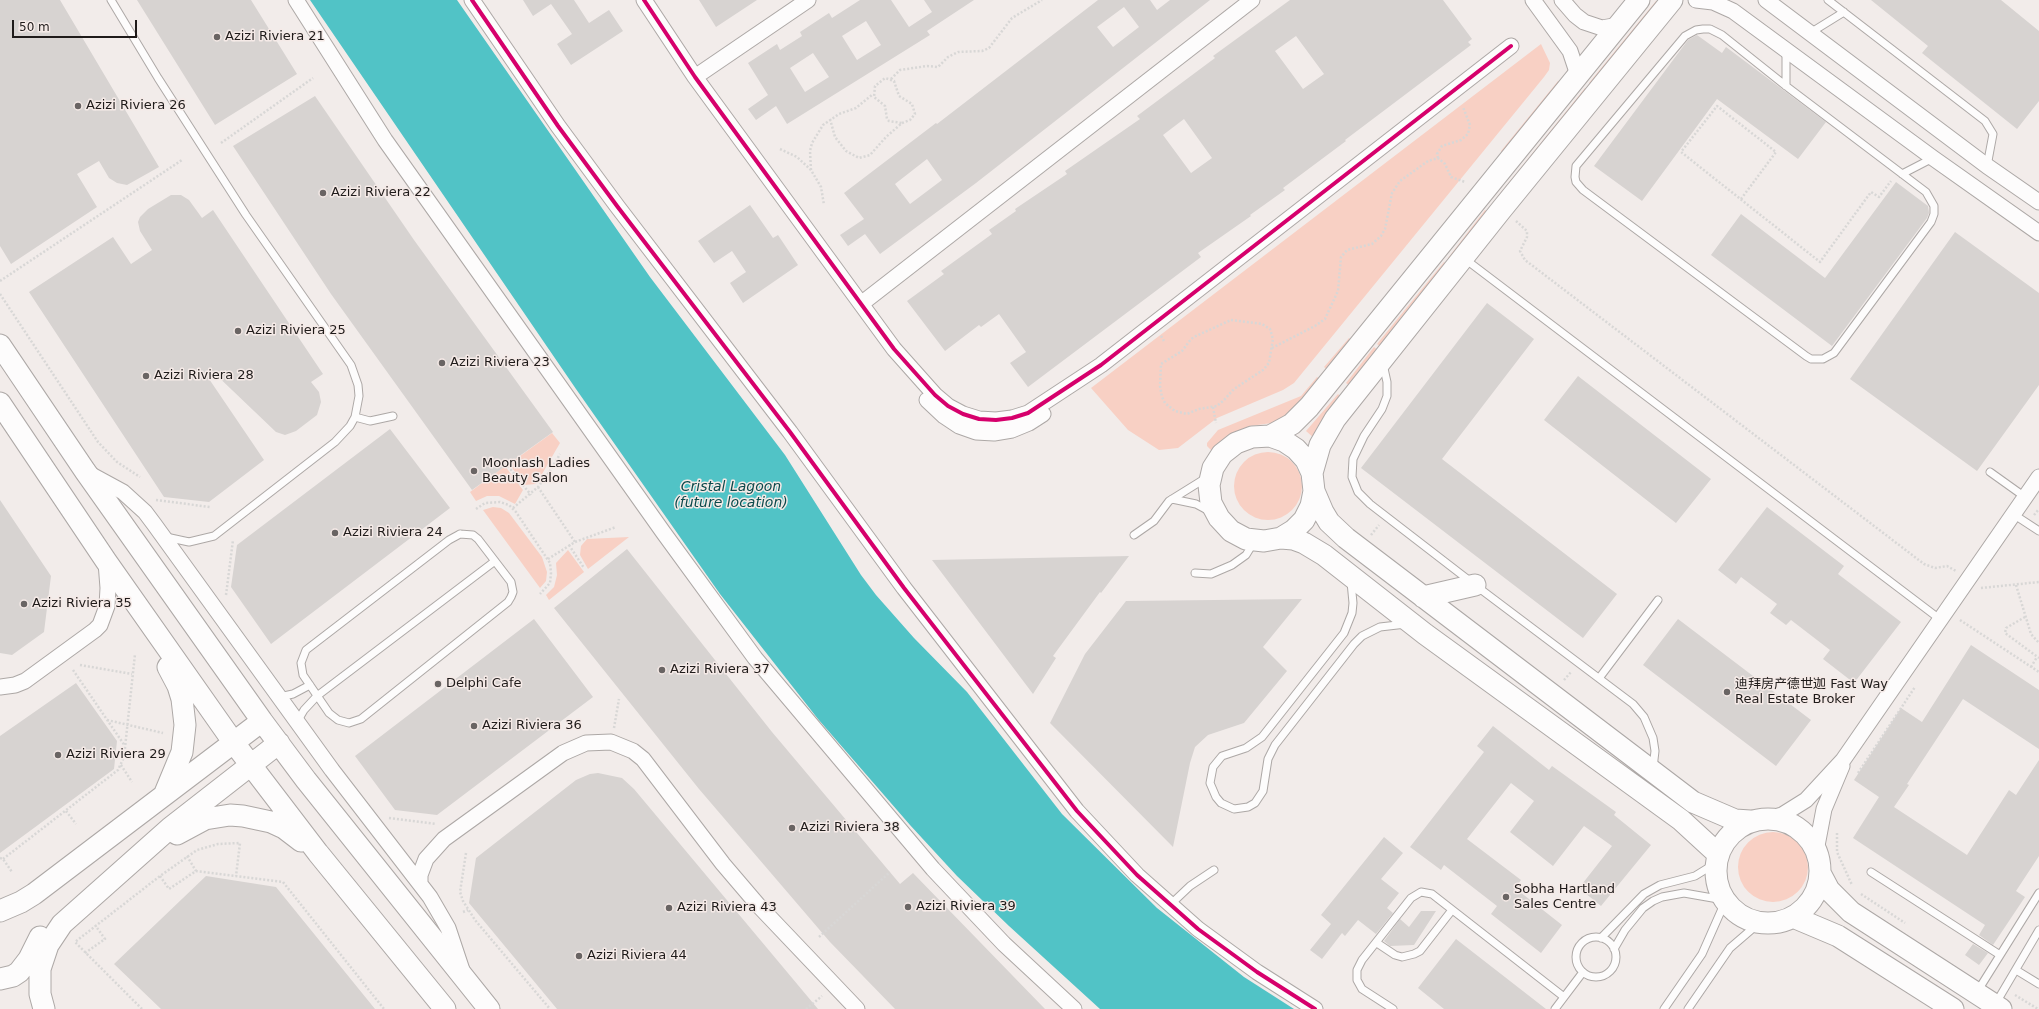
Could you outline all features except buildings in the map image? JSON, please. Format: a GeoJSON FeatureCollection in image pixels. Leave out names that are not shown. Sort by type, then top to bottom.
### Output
{"type":"FeatureCollection","features":[{"type":"Feature","properties":{"kind":"street"},"geometry":{"type":"LineString","coordinates":[[296,0],[390,146],[663,532],[755,658],[933,869],[1004,944],[1074,1009]]}},
{"type":"Feature","properties":{"kind":"street"},"geometry":{"type":"LineString","coordinates":[[472,0],[558,126],[617,206],[790,432],[904,588],[1049,776],[1106,844],[1170,905],[1227,951],[1315,1009]]}},
{"type":"Feature","properties":{"kind":"street"},"geometry":{"type":"LineString","coordinates":[[644,0],[695,77],[894,349],[935,396],[948,406],[963,414],[985,419],[1012,418],[1028,413],[1101,364],[1511,46]]}},
{"type":"Feature","properties":{"kind":"street"},"geometry":{"type":"LineString","coordinates":[[695,77],[808,0]]}},
{"type":"Feature","properties":{"kind":"street"},"geometry":{"type":"LineString","coordinates":[[861,304],[1252,0]]}},
{"type":"Feature","properties":{"kind":"street"},"geometry":{"type":"LineString","coordinates":[[1533,0],[1570,51],[1578,75]]}},
{"type":"Feature","properties":{"kind":"street"},"geometry":{"type":"LineString","coordinates":[[1562,0],[1575,15],[1584,22],[1602,28],[1619,25]]}},
{"type":"Feature","properties":{"kind":"street"},"geometry":{"type":"LineString","coordinates":[[1270,436],[1292,424],[1309,407],[1639,0]]}},
{"type":"Feature","properties":{"kind":"street"},"geometry":{"type":"LineString","coordinates":[[1696,0],[1713,2],[1734,11],[1933,158],[2039,233]]}},
{"type":"Feature","properties":{"kind":"street"},"geometry":{"type":"LineString","coordinates":[[1766,0],[1987,166],[2039,202]]}},
{"type":"Feature","properties":{"kind":"street"},"geometry":{"type":"LineString","coordinates":[[1281,538],[1294,530],[1304,520],[1311,506],[1313,482],[1320,445],[1327,432],[1463,258],[1677,1]]}},
{"type":"Feature","properties":{"kind":"street"},"geometry":{"type":"LineString","coordinates":[[0,345],[84,471],[262,721],[489,1009]]}},
{"type":"Feature","properties":{"kind":"street"},"geometry":{"type":"LineString","coordinates":[[0,403],[106,561],[250,765],[318,853],[445,1009]]}},
{"type":"Feature","properties":{"kind":"street"},"geometry":{"type":"LineString","coordinates":[[1717,859],[1681,820],[1412,624],[1350,574],[1314,548],[1293,539],[1281,538],[1264,541],[1246,539],[1231,531],[1218,516],[1211,503],[1209,485],[1212,474],[1222,454],[1236,443],[1252,437],[1270,436],[1284,441],[1296,449],[1306,460],[1323,512],[1337,531],[1693,802],[1706,809],[1735,820],[1750,821],[1782,815],[1806,800],[1843,760],[2039,477]]}},
{"type":"Feature","properties":{"kind":"street"},"geometry":{"type":"LineString","coordinates":[[84,471],[123,492],[145,512],[297,722],[420,883],[448,928],[459,956],[464,979]]}},
{"type":"Feature","properties":{"kind":"street"},"geometry":{"type":"LineString","coordinates":[[0,687],[15,685],[25,681],[95,630],[104,616],[107,602],[106,561]]}},
{"type":"Feature","properties":{"kind":"street"},"geometry":{"type":"LineString","coordinates":[[1423,597],[1475,585]]}},
{"type":"Feature","properties":{"kind":"street"},"geometry":{"type":"LineString","coordinates":[[149,623],[159,653],[178,686],[184,712],[185,738],[182,752],[164,795]]}},
{"type":"Feature","properties":{"kind":"street"},"geometry":{"type":"LineString","coordinates":[[3,911],[34,894],[262,721]]}},
{"type":"Feature","properties":{"kind":"street"},"geometry":{"type":"LineString","coordinates":[[420,883],[420,875],[426,859],[444,839],[569,750],[586,743],[611,742],[633,751],[643,758],[718,858],[753,899],[857,1009]]}},
{"type":"Feature","properties":{"kind":"street"},"geometry":{"type":"LineString","coordinates":[[44,1009],[40,994],[40,969],[48,945],[62,924],[142,852],[279,743]]}},
{"type":"Feature","properties":{"kind":"street"},"geometry":{"type":"LineString","coordinates":[[1816,851],[1824,809],[1843,760]]}},
{"type":"Feature","properties":{"kind":"street"},"geometry":{"type":"LineString","coordinates":[[142,852],[205,819],[230,815],[257,818],[271,822],[284,828],[318,853]]}},
{"type":"Feature","properties":{"kind":"street"},"geometry":{"type":"LineString","coordinates":[[1772,818],[1799,828],[1809,838],[1816,851],[1820,873],[1829,890],[1851,912],[1976,994],[2000,1001]]}},
{"type":"Feature","properties":{"kind":"street"},"geometry":{"type":"LineString","coordinates":[[1750,821],[1730,834],[1717,859],[1716,882],[1725,901],[1735,912],[1746,919],[1759,923],[1776,922],[1793,917],[1804,909],[1812,899],[1818,887],[1820,873]]}},
{"type":"Feature","properties":{"kind":"street"},"geometry":{"type":"LineString","coordinates":[[0,979],[13,976],[22,969],[38,939],[55,918],[76,902],[99,890]]}},
{"type":"Feature","properties":{"kind":"street"},"geometry":{"type":"LineString","coordinates":[[1793,917],[1838,936],[1953,1009]]}},
{"type":"Feature","properties":{"kind":"lane"},"geometry":{"type":"LineString","coordinates":[[111,0],[158,78],[238,203],[351,365],[358,385],[359,396],[355,417],[350,426],[335,442],[221,532],[206,539],[189,542],[162,536]]}},
{"type":"Feature","properties":{"kind":"lane"},"geometry":{"type":"LineString","coordinates":[[1828,0],[1985,121],[1992,134],[1987,166]]}},
{"type":"Feature","properties":{"kind":"lane"},"geometry":{"type":"LineString","coordinates":[[1810,33],[1844,12]]}},
{"type":"Feature","properties":{"kind":"lane"},"geometry":{"type":"LineString","coordinates":[[1703,29],[1716,31],[1900,172],[1930,197],[1934,206],[1934,214],[1931,222],[1834,353],[1817,359],[1806,356],[1583,190],[1576,182],[1575,177],[1576,166],[1680,41],[1690,33],[1703,29]]}},
{"type":"Feature","properties":{"kind":"lane"},"geometry":{"type":"LineString","coordinates":[[1786,49],[1786,86]]}},
{"type":"Feature","properties":{"kind":"lane"},"geometry":{"type":"LineString","coordinates":[[1900,172],[1933,158]]}},
{"type":"Feature","properties":{"kind":"lane"},"geometry":{"type":"LineString","coordinates":[[1463,258],[1941,620]]}},
{"type":"Feature","properties":{"kind":"lane"},"geometry":{"type":"LineString","coordinates":[[1382,360],[1388,382],[1387,396],[1382,409],[1356,451],[1352,468],[1355,485],[1367,501],[1475,585],[1624,695],[1644,717],[1651,732],[1655,751],[1653,772]]}},
{"type":"Feature","properties":{"kind":"lane"},"geometry":{"type":"LineString","coordinates":[[355,417],[370,421],[393,416]]}},
{"type":"Feature","properties":{"kind":"lane"},"geometry":{"type":"LineString","coordinates":[[1990,472],[2025,496]]}},
{"type":"Feature","properties":{"kind":"lane"},"geometry":{"type":"LineString","coordinates":[[1134,535],[1154,521],[1166,503],[1212,474]]}},
{"type":"Feature","properties":{"kind":"lane"},"geometry":{"type":"LineString","coordinates":[[1172,499],[1196,504],[1218,516]]}},
{"type":"Feature","properties":{"kind":"lane"},"geometry":{"type":"LineString","coordinates":[[2013,514],[2039,531]]}},
{"type":"Feature","properties":{"kind":"lane"},"geometry":{"type":"LineString","coordinates":[[460,534],[473,535],[478,539],[495,561],[511,582],[512,592],[508,602],[361,719],[349,723],[338,720],[329,713],[303,675],[301,662],[310,646],[454,536],[460,534]]}},
{"type":"Feature","properties":{"kind":"lane"},"geometry":{"type":"LineString","coordinates":[[1195,573],[1211,574],[1232,565],[1246,555],[1255,540]]}},
{"type":"Feature","properties":{"kind":"lane"},"geometry":{"type":"LineString","coordinates":[[297,722],[304,710],[317,696],[495,561]]}},
{"type":"Feature","properties":{"kind":"lane"},"geometry":{"type":"LineString","coordinates":[[1350,574],[1353,603],[1350,618],[1344,633],[1262,736],[1246,748],[1222,756],[1213,767],[1210,783],[1216,797],[1221,803],[1234,809],[1241,809],[1248,807],[1260,798],[1263,791],[1268,759],[1275,746],[1354,644],[1362,636],[1380,627],[1412,624]]}},
{"type":"Feature","properties":{"kind":"lane"},"geometry":{"type":"LineString","coordinates":[[1600,677],[1658,600]]}},
{"type":"Feature","properties":{"kind":"lane"},"geometry":{"type":"LineString","coordinates":[[279,697],[293,694],[310,685]]}},
{"type":"Feature","properties":{"kind":"lane"},"geometry":{"type":"LineString","coordinates":[[1601,938],[1637,899],[1651,889],[1695,876],[1717,859]]}},
{"type":"Feature","properties":{"kind":"lane"},"geometry":{"type":"LineString","coordinates":[[1170,905],[1190,886],[1214,870]]}},
{"type":"Feature","properties":{"kind":"lane"},"geometry":{"type":"LineString","coordinates":[[1871,872],[2000,955]]}},
{"type":"Feature","properties":{"kind":"lane"},"geometry":{"type":"LineString","coordinates":[[1393,1009],[1362,990],[1357,980],[1357,970],[1362,960],[1415,894],[1426,892],[1432,894],[1564,997]]}},
{"type":"Feature","properties":{"kind":"lane"},"geometry":{"type":"LineString","coordinates":[[1976,994],[2039,893]]}},
{"type":"Feature","properties":{"kind":"lane"},"geometry":{"type":"LineString","coordinates":[[1614,949],[1625,930],[1643,908],[1662,897],[1684,894],[1725,901],[1702,954],[1664,1009]]}},
{"type":"Feature","properties":{"kind":"lane"},"geometry":{"type":"LineString","coordinates":[[1377,943],[1395,955],[1402,957],[1414,954],[1420,951],[1452,910]]}},
{"type":"Feature","properties":{"kind":"lane"},"geometry":{"type":"LineString","coordinates":[[1688,1009],[1730,948],[1759,923]]}},
{"type":"Feature","properties":{"kind":"lane"},"geometry":{"type":"LineString","coordinates":[[2000,1001],[2039,930]]}},
{"type":"Feature","properties":{"kind":"lane"},"geometry":{"type":"LineString","coordinates":[[1589,938],[1601,938],[1611,944],[1614,949],[1615,962],[1608,973],[1596,977],[1583,972],[1577,962],[1576,957],[1580,945],[1589,938]]}},
{"type":"Feature","properties":{"kind":"lane"},"geometry":{"type":"LineString","coordinates":[[2016,970],[2039,984]]}},
{"type":"Feature","properties":{"kind":"lane"},"geometry":{"type":"LineString","coordinates":[[1555,1009],[1583,972]]}},
{"type":"Feature","properties":{"kind":"path"},"geometry":{"type":"LineString","coordinates":[[891,79],[900,70],[927,66],[938,67],[948,57],[958,52],[982,51],[989,48],[1012,18],[1042,0]]}},
{"type":"Feature","properties":{"kind":"path"},"geometry":{"type":"LineString","coordinates":[[221,143],[313,78]]}},
{"type":"Feature","properties":{"kind":"path"},"geometry":{"type":"LineString","coordinates":[[811,170],[810,151],[816,134],[830,119],[856,108],[873,94],[875,86],[885,78],[891,79],[897,84],[899,96],[912,104],[915,110],[913,118],[902,123],[881,142],[874,152],[865,158],[853,156],[840,145],[835,137],[830,119]]}},
{"type":"Feature","properties":{"kind":"path"},"geometry":{"type":"LineString","coordinates":[[873,94],[876,100],[885,106],[889,121],[902,123]]}},
{"type":"Feature","properties":{"kind":"path"},"geometry":{"type":"LineString","coordinates":[[1740,199],[1776,152],[1717,106],[1681,152],[1740,199],[1820,262],[1871,192],[1879,197],[1900,172]]}},
{"type":"Feature","properties":{"kind":"path"},"geometry":{"type":"LineString","coordinates":[[1463,107],[1470,125],[1468,134],[1461,140],[1442,146],[1437,154],[1438,158],[1445,164],[1451,177],[1465,182]]}},
{"type":"Feature","properties":{"kind":"path"},"geometry":{"type":"LineString","coordinates":[[780,149],[797,157],[811,170],[821,187],[824,205]]}},
{"type":"Feature","properties":{"kind":"path"},"geometry":{"type":"LineString","coordinates":[[1271,348],[1315,326],[1325,319],[1338,291],[1341,257],[1346,250],[1367,247],[1377,241],[1385,229],[1390,198],[1400,181],[1424,164],[1438,158]]}},
{"type":"Feature","properties":{"kind":"path"},"geometry":{"type":"LineString","coordinates":[[0,281],[182,160]]}},
{"type":"Feature","properties":{"kind":"path"},"geometry":{"type":"LineString","coordinates":[[1516,221],[1527,231],[1527,237],[1520,247],[1522,257],[1924,564],[1935,568],[1947,566],[1981,588],[2039,582]]}},
{"type":"Feature","properties":{"kind":"path"},"geometry":{"type":"LineString","coordinates":[[0,294],[98,442],[117,462],[140,476]]}},
{"type":"Feature","properties":{"kind":"path"},"geometry":{"type":"LineString","coordinates":[[1231,320],[1245,320],[1266,326],[1272,334],[1271,348],[1271,358],[1267,367],[1234,389],[1224,400],[1213,407],[1199,409],[1187,414],[1181,414],[1170,408],[1165,403],[1161,391],[1161,364],[1182,351],[1191,339],[1196,336],[1231,320]]}},
{"type":"Feature","properties":{"kind":"path"},"geometry":{"type":"LineString","coordinates":[[1213,407],[1216,423]]}},
{"type":"Feature","properties":{"kind":"path"},"geometry":{"type":"LineString","coordinates":[[513,508],[538,487],[560,454]]}},
{"type":"Feature","properties":{"kind":"path"},"geometry":{"type":"LineString","coordinates":[[508,466],[530,495]]}},
{"type":"Feature","properties":{"kind":"path"},"geometry":{"type":"LineString","coordinates":[[538,487],[575,542]]}},
{"type":"Feature","properties":{"kind":"path"},"geometry":{"type":"LineString","coordinates":[[155,500],[210,507]]}},
{"type":"Feature","properties":{"kind":"path"},"geometry":{"type":"LineString","coordinates":[[476,509],[485,504],[495,502],[505,503],[513,508],[548,559],[552,578],[548,587],[540,594]]}},
{"type":"Feature","properties":{"kind":"path"},"geometry":{"type":"LineString","coordinates":[[2028,524],[2039,509]]}},
{"type":"Feature","properties":{"kind":"path"},"geometry":{"type":"LineString","coordinates":[[548,559],[575,542],[616,527]]}},
{"type":"Feature","properties":{"kind":"path"},"geometry":{"type":"LineString","coordinates":[[226,595],[233,540]]}},
{"type":"Feature","properties":{"kind":"path"},"geometry":{"type":"LineString","coordinates":[[569,545],[584,568]]}},
{"type":"Feature","properties":{"kind":"path"},"geometry":{"type":"LineString","coordinates":[[1977,595],[1985,582]]}},
{"type":"Feature","properties":{"kind":"path"},"geometry":{"type":"LineString","coordinates":[[2016,585],[2031,634],[2039,643]]}},
{"type":"Feature","properties":{"kind":"path"},"geometry":{"type":"LineString","coordinates":[[1955,626],[1964,614]]}},
{"type":"Feature","properties":{"kind":"path"},"geometry":{"type":"LineString","coordinates":[[2025,617],[2006,628],[2005,633],[2038,657],[2031,667]]}},
{"type":"Feature","properties":{"kind":"path"},"geometry":{"type":"LineString","coordinates":[[1960,620],[2039,672]]}},
{"type":"Feature","properties":{"kind":"path"},"geometry":{"type":"LineString","coordinates":[[12,872],[2,858],[110,778],[121,765],[125,746],[135,654]]}},
{"type":"Feature","properties":{"kind":"path"},"geometry":{"type":"LineString","coordinates":[[80,665],[132,674]]}},
{"type":"Feature","properties":{"kind":"path"},"geometry":{"type":"LineString","coordinates":[[73,670],[125,746]]}},
{"type":"Feature","properties":{"kind":"path"},"geometry":{"type":"LineString","coordinates":[[1857,774],[1917,684]]}},
{"type":"Feature","properties":{"kind":"path"},"geometry":{"type":"LineString","coordinates":[[611,742],[619,699]]}},
{"type":"Feature","properties":{"kind":"path"},"geometry":{"type":"LineString","coordinates":[[107,720],[163,733]]}},
{"type":"Feature","properties":{"kind":"path"},"geometry":{"type":"LineString","coordinates":[[121,765],[132,782]]}},
{"type":"Feature","properties":{"kind":"path"},"geometry":{"type":"LineString","coordinates":[[66,811],[76,824]]}},
{"type":"Feature","properties":{"kind":"path"},"geometry":{"type":"LineString","coordinates":[[389,818],[437,824]]}},
{"type":"Feature","properties":{"kind":"path"},"geometry":{"type":"LineString","coordinates":[[1838,830],[1837,852],[1854,887]]}},
{"type":"Feature","properties":{"kind":"path"},"geometry":{"type":"LineString","coordinates":[[142,1009],[75,942],[160,876],[197,850],[218,844],[240,843],[236,876]]}},
{"type":"Feature","properties":{"kind":"path"},"geometry":{"type":"LineString","coordinates":[[466,853],[460,892],[468,910],[550,1009]]}},
{"type":"Feature","properties":{"kind":"path"},"geometry":{"type":"LineString","coordinates":[[187,856],[196,871]]}},
{"type":"Feature","properties":{"kind":"path"},"geometry":{"type":"LineString","coordinates":[[160,876],[169,889],[196,871],[283,882],[384,1009]]}},
{"type":"Feature","properties":{"kind":"path"},"geometry":{"type":"LineString","coordinates":[[819,937],[890,872]]}},
{"type":"Feature","properties":{"kind":"path"},"geometry":{"type":"LineString","coordinates":[[1858,891],[1909,925]]}},
{"type":"Feature","properties":{"kind":"path"},"geometry":{"type":"LineString","coordinates":[[463,912],[468,910]]}},
{"type":"Feature","properties":{"kind":"path"},"geometry":{"type":"LineString","coordinates":[[86,953],[105,939],[96,925]]}},
{"type":"Feature","properties":{"kind":"path"},"geometry":{"type":"LineString","coordinates":[[806,1009],[822,996]]}},
{"type":"Feature","properties":{"kind":"path"},"geometry":{"type":"LineString","coordinates":[[2000,1001],[2038,1009]]}},
{"type":"Feature","properties":{"kind":"shaded area"},"geometry":{"type":"Polygon","coordinates":[[[1656,1],[1661,5],[1595,87],[1589,83],[1656,1]]]}},
{"type":"Feature","properties":{"kind":"shaded area"},"geometry":{"type":"Polygon","coordinates":[[[1541,44],[1550,63],[1549,70],[1544,77],[1294,383],[1283,390],[1217,418],[1178,448],[1159,450],[1128,430],[1091,388],[1541,44]]]}},
{"type":"Feature","properties":{"kind":"shaded area"},"geometry":{"type":"Polygon","coordinates":[[[1558,81],[1562,83],[1505,156],[1501,151],[1558,81]]]}},
{"type":"Feature","properties":{"kind":"shaded area"},"geometry":{"type":"Polygon","coordinates":[[[1585,88],[1589,92],[1502,199],[1498,196],[1585,88]]]}},
{"type":"Feature","properties":{"kind":"shaded area"},"geometry":{"type":"Polygon","coordinates":[[[1485,210],[1489,213],[1452,261],[1448,258],[1485,210]]]}},
{"type":"Feature","properties":{"kind":"shaded area"},"geometry":{"type":"Polygon","coordinates":[[[1444,262],[1449,266],[1382,348],[1377,344],[1444,262]]]}},
{"type":"Feature","properties":{"kind":"shaded area"},"geometry":{"type":"Polygon","coordinates":[[[1349,338],[1353,342],[1329,371],[1324,367],[1349,338]]]}},
{"type":"Feature","properties":{"kind":"shaded area"},"geometry":{"type":"Polygon","coordinates":[[[1374,347],[1379,351],[1350,386],[1346,383],[1374,347]]]}},
{"type":"Feature","properties":{"kind":"shaded area"},"geometry":{"type":"Polygon","coordinates":[[[1317,377],[1321,380],[1279,422],[1250,426],[1242,429],[1234,433],[1212,451],[1207,446],[1207,443],[1218,430],[1301,396],[1317,377]]]}},
{"type":"Feature","properties":{"kind":"shaded area"},"geometry":{"type":"Polygon","coordinates":[[[1338,394],[1341,397],[1314,438],[1306,431],[1338,394]]]}},
{"type":"Feature","properties":{"kind":"shaded area"},"geometry":{"type":"Polygon","coordinates":[[[552,433],[560,443],[538,481],[535,484],[525,485],[509,464],[552,433]]]}},
{"type":"Feature","properties":{"kind":"shaded area"},"geometry":{"type":"Polygon","coordinates":[[[1268,452],[1281,455],[1292,462],[1299,473],[1302,486],[1299,499],[1292,510],[1281,517],[1268,520],[1255,517],[1244,510],[1237,499],[1234,486],[1237,473],[1244,462],[1255,455],[1268,452]]]}},
{"type":"Feature","properties":{"kind":"shaded area"},"geometry":{"type":"Polygon","coordinates":[[[505,466],[523,490],[515,504],[499,496],[487,496],[476,501],[470,492],[505,466]]]}},
{"type":"Feature","properties":{"kind":"shaded area"},"geometry":{"type":"Polygon","coordinates":[[[493,507],[501,508],[509,513],[542,557],[547,572],[546,581],[540,588],[483,510],[493,507]]]}},
{"type":"Feature","properties":{"kind":"shaded area"},"geometry":{"type":"Polygon","coordinates":[[[629,537],[588,569],[580,555],[581,546],[587,539],[629,537]]]}},
{"type":"Feature","properties":{"kind":"shaded area"},"geometry":{"type":"Polygon","coordinates":[[[568,550],[584,572],[549,600],[546,595],[554,587],[557,575],[556,563],[568,550]]]}},
{"type":"Feature","properties":{"kind":"shaded area"},"geometry":{"type":"Polygon","coordinates":[[[1773,832],[1786,835],[1798,842],[1805,854],[1808,867],[1805,880],[1798,892],[1786,899],[1773,902],[1760,899],[1748,892],[1741,880],[1738,867],[1741,854],[1748,842],[1760,835],[1773,832]]]}},
{"type":"Feature","properties":{"kind":"water","name":"Cristal Lagoon (future location)"},"geometry":{"type":"Polygon","coordinates":[[[310,0],[457,0],[650,277],[785,455],[861,575],[876,595],[914,638],[967,692],[1062,814],[1157,908],[1244,977],[1294,1009],[1100,1009],[957,876],[910,825],[818,719],[720,594],[576,389],[310,0]]]}},
{"type":"Feature","properties":{"kind":"cycle path"},"geometry":{"type":"LineString","coordinates":[[472,0],[558,126],[617,206],[790,432],[904,588],[1077,811],[1137,875],[1198,929],[1257,972],[1315,1009]]}},
{"type":"Feature","properties":{"kind":"cycle path"},"geometry":{"type":"LineString","coordinates":[[644,0],[695,77],[894,349],[935,395],[948,406],[963,414],[979,419],[996,420],[1012,418],[1028,413],[1101,365],[1511,46]]}},
{"type":"Feature","properties":{"kind":"place","name":"Azizi Riviera 21"},"geometry":{"type":"Point","coordinates":[217,37]}},
{"type":"Feature","properties":{"kind":"place","name":"Azizi Riviera 26"},"geometry":{"type":"Point","coordinates":[78,106]}},
{"type":"Feature","properties":{"kind":"place","name":"Azizi Riviera 22"},"geometry":{"type":"Point","coordinates":[323,193]}},
{"type":"Feature","properties":{"kind":"place","name":"Azizi Riviera 25"},"geometry":{"type":"Point","coordinates":[238,331]}},
{"type":"Feature","properties":{"kind":"place","name":"Azizi Riviera 23"},"geometry":{"type":"Point","coordinates":[442,363]}},
{"type":"Feature","properties":{"kind":"place","name":"Azizi Riviera 28"},"geometry":{"type":"Point","coordinates":[146,376]}},
{"type":"Feature","properties":{"kind":"place","name":"Moonlash Ladies Beauty Salon"},"geometry":{"type":"Point","coordinates":[474,471]}},
{"type":"Feature","properties":{"kind":"place","name":"Azizi Riviera 24"},"geometry":{"type":"Point","coordinates":[335,533]}},
{"type":"Feature","properties":{"kind":"place","name":"Azizi Riviera 35"},"geometry":{"type":"Point","coordinates":[24,604]}},
{"type":"Feature","properties":{"kind":"place","name":"Azizi Riviera 37"},"geometry":{"type":"Point","coordinates":[662,670]}},
{"type":"Feature","properties":{"kind":"place","name":"Delphi Cafe"},"geometry":{"type":"Point","coordinates":[438,684]}},
{"type":"Feature","properties":{"kind":"place","name":"迪拜房产德世迦 Fast Way Real Estate Broker"},"geometry":{"type":"Point","coordinates":[1727,692]}},
{"type":"Feature","properties":{"kind":"place","name":"Azizi Riviera 36"},"geometry":{"type":"Point","coordinates":[474,726]}},
{"type":"Feature","properties":{"kind":"place","name":"Azizi Riviera 29"},"geometry":{"type":"Point","coordinates":[58,755]}},
{"type":"Feature","properties":{"kind":"place","name":"Azizi Riviera 38"},"geometry":{"type":"Point","coordinates":[792,828]}},
{"type":"Feature","properties":{"kind":"place","name":"Sobha Hartland Sales Centre"},"geometry":{"type":"Point","coordinates":[1506,897]}},
{"type":"Feature","properties":{"kind":"place","name":"Azizi Riviera 39"},"geometry":{"type":"Point","coordinates":[908,907]}},
{"type":"Feature","properties":{"kind":"place","name":"Azizi Riviera 43"},"geometry":{"type":"Point","coordinates":[669,908]}},
{"type":"Feature","properties":{"kind":"place","name":"Azizi Riviera 44"},"geometry":{"type":"Point","coordinates":[579,956]}}]}
